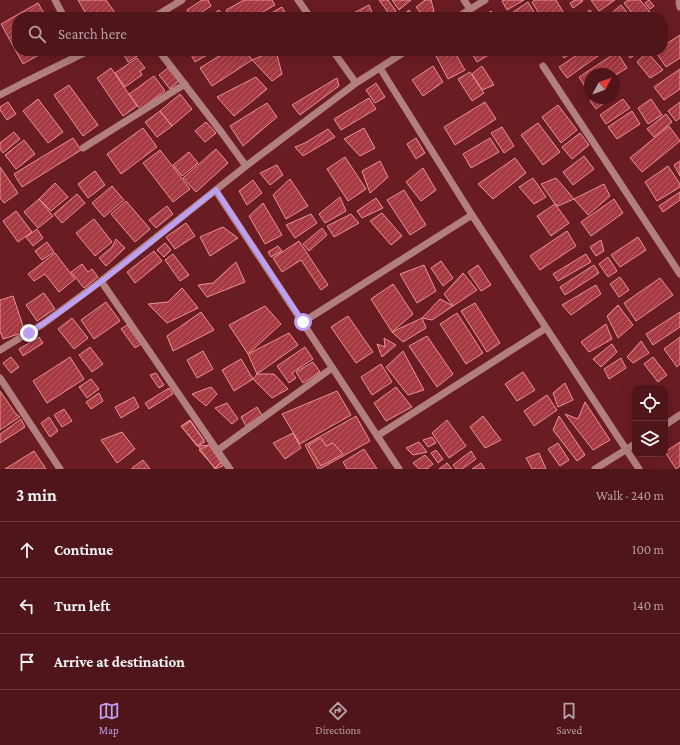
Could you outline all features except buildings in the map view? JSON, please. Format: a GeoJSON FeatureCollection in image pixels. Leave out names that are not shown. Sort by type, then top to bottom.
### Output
{"type":"FeatureCollection","features":[{"type":"Feature","properties":{"kind":"street"},"geometry":{"type":"LineString","coordinates":[[55,0],[61,12]]}},
{"type":"Feature","properties":{"kind":"street"},"geometry":{"type":"LineString","coordinates":[[162,12],[182,0]]}},
{"type":"Feature","properties":{"kind":"street"},"geometry":{"type":"LineString","coordinates":[[298,0],[306,12]]}},
{"type":"Feature","properties":{"kind":"street"},"geometry":{"type":"LineString","coordinates":[[464,0],[470,9]]}},
{"type":"Feature","properties":{"kind":"street"},"geometry":{"type":"LineString","coordinates":[[466,12],[486,0]]}},
{"type":"Feature","properties":{"kind":"street"},"geometry":{"type":"LineString","coordinates":[[680,0],[678,2],[680,7]]}},
{"type":"Feature","properties":{"kind":"street"},"geometry":{"type":"LineString","coordinates":[[0,95],[77,56]]}},
{"type":"Feature","properties":{"kind":"street"},"geometry":{"type":"LineString","coordinates":[[163,56],[246,166]]}},
{"type":"Feature","properties":{"kind":"street"},"geometry":{"type":"LineString","coordinates":[[337,56],[356,83]]}},
{"type":"Feature","properties":{"kind":"street"},"geometry":{"type":"LineString","coordinates":[[0,350],[43,324],[101,281],[246,166],[356,83],[398,56]]}},
{"type":"Feature","properties":{"kind":"street"},"geometry":{"type":"LineString","coordinates":[[543,66],[680,274]]}},
{"type":"Feature","properties":{"kind":"street"},"geometry":{"type":"LineString","coordinates":[[380,68],[472,215],[639,469]]}},
{"type":"Feature","properties":{"kind":"street"},"geometry":{"type":"LineString","coordinates":[[83,148],[185,84]]}},
{"type":"Feature","properties":{"kind":"street"},"geometry":{"type":"LineString","coordinates":[[216,190],[399,469]]}},
{"type":"Feature","properties":{"kind":"street"},"geometry":{"type":"LineString","coordinates":[[303,322],[472,215]]}},
{"type":"Feature","properties":{"kind":"street"},"geometry":{"type":"LineString","coordinates":[[101,281],[230,469]]}},
{"type":"Feature","properties":{"kind":"street"},"geometry":{"type":"LineString","coordinates":[[378,436],[546,328]]}},
{"type":"Feature","properties":{"kind":"street"},"geometry":{"type":"LineString","coordinates":[[218,450],[332,368]]}},
{"type":"Feature","properties":{"kind":"street"},"geometry":{"type":"LineString","coordinates":[[0,378],[60,469]]}},
{"type":"Feature","properties":{"kind":"street"},"geometry":{"type":"LineString","coordinates":[[668,423],[680,415]]}},
{"type":"Feature","properties":{"kind":"street"},"geometry":{"type":"LineString","coordinates":[[595,469],[632,446]]}},
{"type":"Feature","properties":{"kind":"route"},"geometry":{"type":"LineString","coordinates":[[29,333],[101,281],[216,190],[303,322]]}}]}
